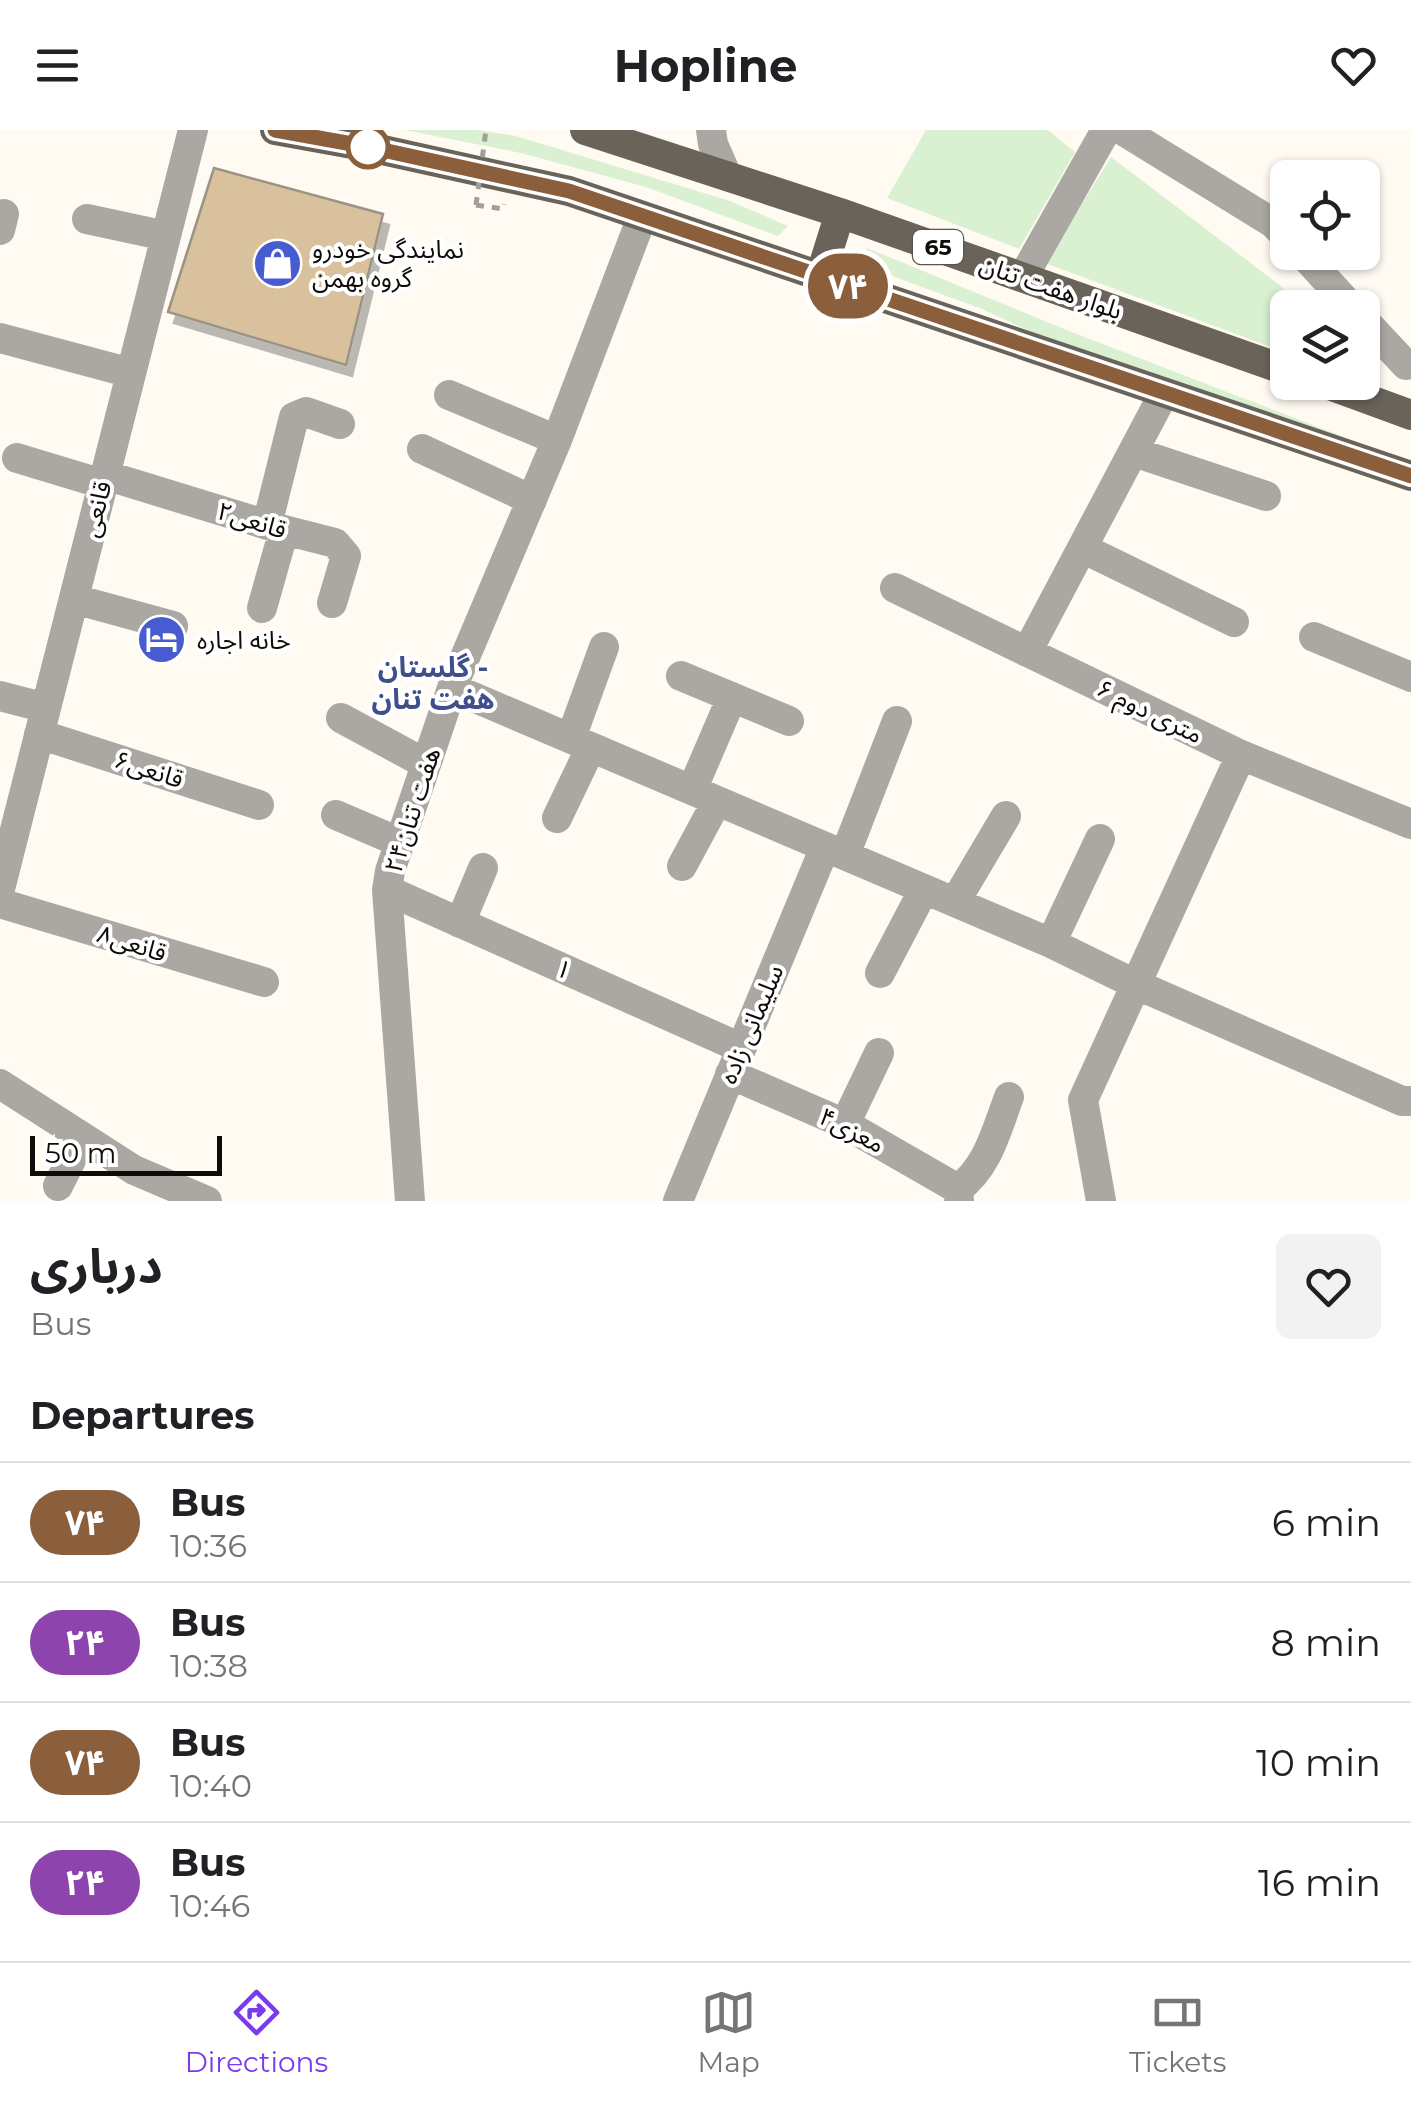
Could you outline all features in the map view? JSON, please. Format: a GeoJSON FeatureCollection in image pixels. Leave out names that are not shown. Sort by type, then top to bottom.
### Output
{"type":"FeatureCollection","features":[{"type":"Feature","properties":{"kind":"main road"},"geometry":{"type":"LineString","coordinates":[[275,130],[569,191],[1411,476]]}},
{"type":"Feature","properties":{"kind":"main road","name":"بلوار هفت تنان"},"geometry":{"type":"LineString","coordinates":[[585,130],[840,213],[1270,364]]}},
{"type":"Feature","properties":{"kind":"main road"},"geometry":{"type":"LineString","coordinates":[[820,277],[840,213]]}},
{"type":"Feature","properties":{"kind":"main road"},"geometry":{"type":"LineString","coordinates":[[1371,400],[1404,412]]}},
{"type":"Feature","properties":{"kind":"street","name":"قانعی"},"geometry":{"type":"LineString","coordinates":[[0,889],[193,130]]}},
{"type":"Feature","properties":{"kind":"street"},"geometry":{"type":"LineString","coordinates":[[711,130],[727,176]]}},
{"type":"Feature","properties":{"kind":"street"},"geometry":{"type":"LineString","coordinates":[[1023,276],[1106,130]]}},
{"type":"Feature","properties":{"kind":"street"},"geometry":{"type":"LineString","coordinates":[[1122,130],[1270,221]]}},
{"type":"Feature","properties":{"kind":"street","name":"هفت تنان۲۴"},"geometry":{"type":"LineString","coordinates":[[410,1201],[386,890],[452,688],[557,440],[642,217]]}},
{"type":"Feature","properties":{"kind":"street"},"geometry":{"type":"LineString","coordinates":[[87,219],[166,236]]}},
{"type":"Feature","properties":{"kind":"street"},"geometry":{"type":"LineString","coordinates":[[1317,270],[1336,290]]}},
{"type":"Feature","properties":{"kind":"street"},"geometry":{"type":"LineString","coordinates":[[1380,335],[1408,361],[1404,412]]}},
{"type":"Feature","properties":{"kind":"street"},"geometry":{"type":"LineString","coordinates":[[0,338],[131,373]]}},
{"type":"Feature","properties":{"kind":"street"},"geometry":{"type":"LineString","coordinates":[[1027,652],[1164,393]]}},
{"type":"Feature","properties":{"kind":"street"},"geometry":{"type":"LineString","coordinates":[[449,395],[557,440]]}},
{"type":"Feature","properties":{"kind":"street"},"geometry":{"type":"LineString","coordinates":[[262,608],[294,418],[306,412],[340,424]]}},
{"type":"Feature","properties":{"kind":"street"},"geometry":{"type":"LineString","coordinates":[[422,449],[532,500]]}},
{"type":"Feature","properties":{"kind":"street"},"geometry":{"type":"LineString","coordinates":[[1134,452],[1266,496]]}},
{"type":"Feature","properties":{"kind":"street","name":"۲قانعی"},"geometry":{"type":"LineString","coordinates":[[17,458],[336,543],[346,556],[332,602]]}},
{"type":"Feature","properties":{"kind":"street"},"geometry":{"type":"LineString","coordinates":[[1082,548],[1234,622]]}},
{"type":"Feature","properties":{"kind":"street","name":"۶ متری دوم"},"geometry":{"type":"LineString","coordinates":[[895,588],[1240,755],[1411,824]]}},
{"type":"Feature","properties":{"kind":"street"},"geometry":{"type":"LineString","coordinates":[[74,599],[173,626]]}},
{"type":"Feature","properties":{"kind":"street"},"geometry":{"type":"LineString","coordinates":[[1314,637],[1411,677]]}},
{"type":"Feature","properties":{"kind":"street"},"geometry":{"type":"LineString","coordinates":[[557,818],[581,743],[604,647]]}},
{"type":"Feature","properties":{"kind":"street"},"geometry":{"type":"LineString","coordinates":[[681,676],[789,721]]}},
{"type":"Feature","properties":{"kind":"street"},"geometry":{"type":"LineString","coordinates":[[452,688],[1050,943],[1402,1101],[1411,1101]]}},
{"type":"Feature","properties":{"kind":"street","name":"۶قانعی"},"geometry":{"type":"LineString","coordinates":[[0,696],[43,721],[259,805]]}},
{"type":"Feature","properties":{"kind":"street"},"geometry":{"type":"LineString","coordinates":[[682,866],[732,697]]}},
{"type":"Feature","properties":{"kind":"street"},"geometry":{"type":"LineString","coordinates":[[341,718],[426,764]]}},
{"type":"Feature","properties":{"kind":"street","name":"سلیمانی زاده"},"geometry":{"type":"LineString","coordinates":[[678,1201],[736,1061],[897,721]]}},
{"type":"Feature","properties":{"kind":"street"},"geometry":{"type":"LineString","coordinates":[[1100,1201],[1084,1100],[1240,755]]}},
{"type":"Feature","properties":{"kind":"street"},"geometry":{"type":"LineString","coordinates":[[336,814],[400,842]]}},
{"type":"Feature","properties":{"kind":"street"},"geometry":{"type":"LineString","coordinates":[[955,902],[1006,816]]}},
{"type":"Feature","properties":{"kind":"street"},"geometry":{"type":"LineString","coordinates":[[1050,943],[1100,839]]}},
{"type":"Feature","properties":{"kind":"street"},"geometry":{"type":"LineString","coordinates":[[460,923],[483,868]]}},
{"type":"Feature","properties":{"kind":"street"},"geometry":{"type":"LineString","coordinates":[[880,974],[924,889]]}},
{"type":"Feature","properties":{"kind":"street","name":"۱"},"geometry":{"type":"LineString","coordinates":[[386,890],[736,1061]]}},
{"type":"Feature","properties":{"kind":"street","name":"۸قانعی"},"geometry":{"type":"LineString","coordinates":[[0,903],[264,982]]}},
{"type":"Feature","properties":{"kind":"street"},"geometry":{"type":"LineString","coordinates":[[846,1124],[880,1053]]}},
{"type":"Feature","properties":{"kind":"street","name":"۴معزی"},"geometry":{"type":"LineString","coordinates":[[736,1061],[959,1195]]}},
{"type":"Feature","properties":{"kind":"street"},"geometry":{"type":"LineString","coordinates":[[0,1084],[134,1170],[190,1198]]}},
{"type":"Feature","properties":{"kind":"street"},"geometry":{"type":"LineString","coordinates":[[959,1195],[989,1152],[1009,1097]]}},
{"type":"Feature","properties":{"kind":"street"},"geometry":{"type":"LineString","coordinates":[[58,1186],[82,1138]]}},
{"type":"Feature","properties":{"kind":"path"},"geometry":{"type":"LineString","coordinates":[[486,130],[476,204],[503,209]]}},
{"type":"Feature","properties":{"kind":"green space"},"geometry":{"type":"Polygon","coordinates":[[[405,130],[477,130],[516,136],[730,201],[788,226],[778,236],[646,187],[521,153],[405,130]]]}},
{"type":"Feature","properties":{"kind":"green space"},"geometry":{"type":"Polygon","coordinates":[[[926,130],[1048,130],[1075,152],[1019,249],[887,198],[926,130]]]}},
{"type":"Feature","properties":{"kind":"green space"},"geometry":{"type":"Polygon","coordinates":[[[1111,157],[1285,290],[1270,290],[1270,347],[1045,263],[1111,157]]]}},
{"type":"Feature","properties":{"kind":"green space"},"geometry":{"type":"Polygon","coordinates":[[[867,248],[1411,463],[1044,338],[982,309],[862,265],[867,248]]]}},
{"type":"Feature","properties":{"kind":"building","name":"نمایندگی خودرو گروه بهمن"},"geometry":{"type":"Polygon","coordinates":[[[214,168],[383,214],[346,365],[168,312],[214,168]]]}},
{"type":"Feature","properties":{"kind":"bus line","name":"۷۴"},"geometry":{"type":"LineString","coordinates":[[275,130],[569,191],[1411,476]]}},
{"type":"Feature","properties":{"kind":"place","name":"نمایندگی خودرو گروه بهمن"},"geometry":{"type":"Point","coordinates":[277,263]}},
{"type":"Feature","properties":{"kind":"place","name":"خانه اجاره"},"geometry":{"type":"Point","coordinates":[162,640]}},
{"type":"Feature","properties":{"kind":"district","name":"گلستان - هفت تنان"},"geometry":{"type":"Point","coordinates":[433,683]}}]}
